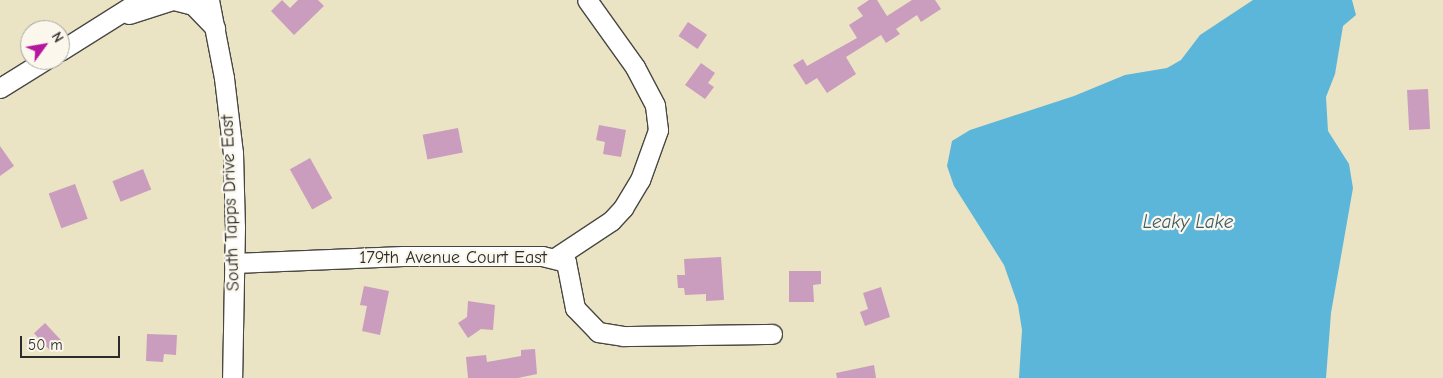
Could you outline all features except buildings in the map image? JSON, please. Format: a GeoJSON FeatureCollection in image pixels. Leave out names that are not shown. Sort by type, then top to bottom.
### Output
{"type":"FeatureCollection","features":[{"type":"Feature","properties":{"kind":"street"},"geometry":{"type":"LineString","coordinates":[[70,45],[141,0]]}},
{"type":"Feature","properties":{"kind":"street"},"geometry":{"type":"LineString","coordinates":[[111,19],[173,0],[193,5],[216,30]]}},
{"type":"Feature","properties":{"kind":"street","name":"South Tapps Drive East"},"geometry":{"type":"LineString","coordinates":[[209,0],[216,30],[233,153],[232,378]]}},
{"type":"Feature","properties":{"kind":"street"},"geometry":{"type":"LineString","coordinates":[[555,258],[611,222],[623,208],[640,180],[658,130],[655,105],[635,67],[587,0]]}},
{"type":"Feature","properties":{"kind":"street"},"geometry":{"type":"LineString","coordinates":[[0,88],[29,70]]}},
{"type":"Feature","properties":{"kind":"street","name":"179th Avenue Court East"},"geometry":{"type":"LineString","coordinates":[[234,264],[476,254],[555,258],[569,267],[571,298],[583,319],[598,332],[624,336],[772,334]]}},
{"type":"Feature","properties":{"kind":"water","name":"Leaky Lake"},"geometry":{"type":"Polygon","coordinates":[[[1253,0],[1352,0],[1356,15],[1343,26],[1335,74],[1326,97],[1328,131],[1349,164],[1353,188],[1331,313],[1326,378],[1019,378],[1022,330],[1018,305],[1004,265],[954,186],[947,166],[952,141],[970,130],[1074,96],[1125,75],[1167,68],[1181,60],[1200,35],[1253,0]]]}}]}
